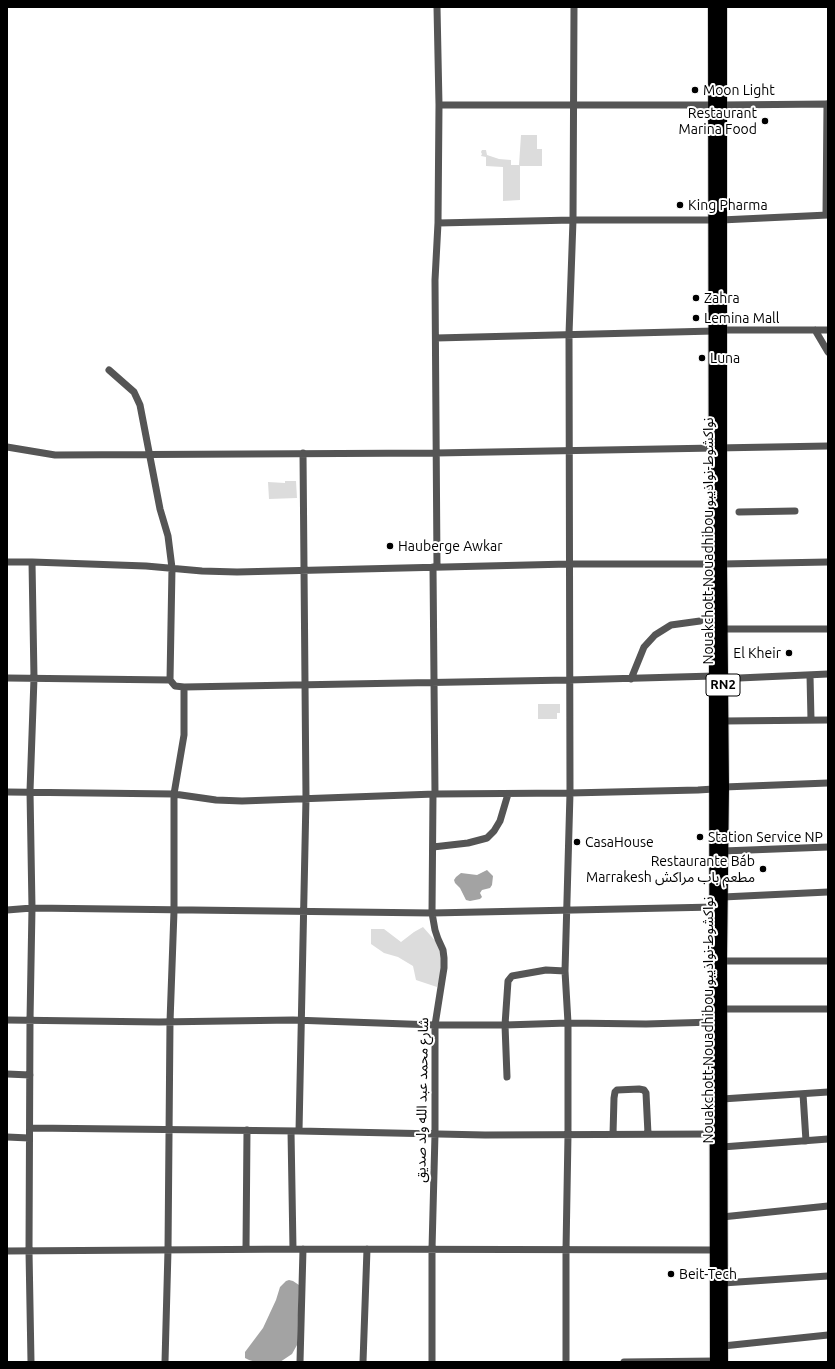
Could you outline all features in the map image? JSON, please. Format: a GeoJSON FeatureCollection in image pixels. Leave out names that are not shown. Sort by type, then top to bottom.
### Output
{"type":"FeatureCollection","features":[{"type":"Feature","properties":{"kind":"highway","name":"Nouakchott-Nouadhibou نواكشوط-نواذيبو"},"geometry":{"type":"LineString","coordinates":[[713,7],[718,105]]}},
{"type":"Feature","properties":{"kind":"highway","name":"Nouakchott-Nouadhibou نواكشوط-نواذيبو"},"geometry":{"type":"LineString","coordinates":[[718,1362],[723,1346],[723,851],[719,788],[717,220],[718,105],[722,7]]}},
{"type":"Feature","properties":{"kind":"highway","name":"Nouakchott-Nouadhibou نواكشوط-نواذيبو"},"geometry":{"type":"LineString","coordinates":[[718,564],[723,629],[718,676],[724,721],[719,788],[715,907],[714,1250],[718,1362]]}},
{"type":"Feature","properties":{"kind":"street","name":"شارع محمد عبد الله ولد صديق"},"geometry":{"type":"LineString","coordinates":[[432,1362],[435,1025],[444,968],[443,950],[435,930],[432,913],[435,682],[435,280],[438,223],[439,105],[436,7]]}},
{"type":"Feature","properties":{"kind":"street"},"geometry":{"type":"LineString","coordinates":[[566,1362],[568,1023],[566,971],[570,793],[569,334],[573,220],[574,7]]}},
{"type":"Feature","properties":{"kind":"street"},"geometry":{"type":"LineString","coordinates":[[438,223],[573,220],[717,220],[827,215],[827,104],[574,106],[439,105]]}},
{"type":"Feature","properties":{"kind":"street"},"geometry":{"type":"LineString","coordinates":[[436,338],[718,330],[828,330]]}},
{"type":"Feature","properties":{"kind":"street"},"geometry":{"type":"LineString","coordinates":[[815,330],[828,352]]}},
{"type":"Feature","properties":{"kind":"street"},"geometry":{"type":"LineString","coordinates":[[109,370],[134,392],[140,405],[160,509],[168,536],[172,568],[170,680],[175,686],[305,686],[718,676],[739,678],[828,674]]}},
{"type":"Feature","properties":{"kind":"street"},"geometry":{"type":"LineString","coordinates":[[7,447],[55,455],[303,453],[436,454],[569,450],[718,449],[828,446]]}},
{"type":"Feature","properties":{"kind":"street"},"geometry":{"type":"LineString","coordinates":[[293,1249],[295,1131],[302,1020],[306,798],[303,453]]}},
{"type":"Feature","properties":{"kind":"street"},"geometry":{"type":"LineString","coordinates":[[738,512],[795,511]]}},
{"type":"Feature","properties":{"kind":"street"},"geometry":{"type":"LineString","coordinates":[[7,562],[146,566],[202,571],[237,572],[304,569],[569,564],[828,562]]}},
{"type":"Feature","properties":{"kind":"street"},"geometry":{"type":"LineString","coordinates":[[31,1362],[29,1251],[32,908],[30,791],[34,678],[32,562]]}},
{"type":"Feature","properties":{"kind":"street"},"geometry":{"type":"LineString","coordinates":[[631,679],[644,648],[655,635],[671,625],[700,621]]}},
{"type":"Feature","properties":{"kind":"street"},"geometry":{"type":"LineString","coordinates":[[723,629],[828,629]]}},
{"type":"Feature","properties":{"kind":"street"},"geometry":{"type":"LineString","coordinates":[[810,675],[811,720]]}},
{"type":"Feature","properties":{"kind":"street"},"geometry":{"type":"LineString","coordinates":[[7,678],[170,680]]}},
{"type":"Feature","properties":{"kind":"street"},"geometry":{"type":"LineString","coordinates":[[165,1362],[168,1250],[170,1022],[174,910],[174,794],[184,735],[184,687]]}},
{"type":"Feature","properties":{"kind":"street"},"geometry":{"type":"LineString","coordinates":[[724,721],[828,720]]}},
{"type":"Feature","properties":{"kind":"street"},"geometry":{"type":"LineString","coordinates":[[7,792],[30,791],[174,794],[216,800],[434,794],[570,793],[828,784]]}},
{"type":"Feature","properties":{"kind":"street"},"geometry":{"type":"LineString","coordinates":[[433,847],[468,843],[486,838],[494,831],[500,821],[508,794]]}},
{"type":"Feature","properties":{"kind":"street"},"geometry":{"type":"LineString","coordinates":[[723,851],[828,847]]}},
{"type":"Feature","properties":{"kind":"street"},"geometry":{"type":"LineString","coordinates":[[723,897],[828,892]]}},
{"type":"Feature","properties":{"kind":"street"},"geometry":{"type":"LineString","coordinates":[[7,910],[32,908],[432,913],[715,907]]}},
{"type":"Feature","properties":{"kind":"street"},"geometry":{"type":"LineString","coordinates":[[722,961],[828,961]]}},
{"type":"Feature","properties":{"kind":"street"},"geometry":{"type":"LineString","coordinates":[[507,1077],[505,1025],[508,981],[512,976],[546,970],[566,971]]}},
{"type":"Feature","properties":{"kind":"street"},"geometry":{"type":"LineString","coordinates":[[722,1009],[828,1009]]}},
{"type":"Feature","properties":{"kind":"street"},"geometry":{"type":"LineString","coordinates":[[7,1020],[170,1022],[302,1020],[435,1025],[568,1023],[646,1024],[714,1022]]}},
{"type":"Feature","properties":{"kind":"street"},"geometry":{"type":"LineString","coordinates":[[7,1074],[30,1075]]}},
{"type":"Feature","properties":{"kind":"street"},"geometry":{"type":"LineString","coordinates":[[613,1134],[615,1092],[617,1090],[639,1089],[644,1090],[646,1093],[648,1134]]}},
{"type":"Feature","properties":{"kind":"street"},"geometry":{"type":"LineString","coordinates":[[722,1099],[828,1092]]}},
{"type":"Feature","properties":{"kind":"street"},"geometry":{"type":"LineString","coordinates":[[803,1094],[806,1141]]}},
{"type":"Feature","properties":{"kind":"street"},"geometry":{"type":"LineString","coordinates":[[30,1128],[435,1134],[714,1134]]}},
{"type":"Feature","properties":{"kind":"street"},"geometry":{"type":"LineString","coordinates":[[246,1130],[246,1249]]}},
{"type":"Feature","properties":{"kind":"street"},"geometry":{"type":"LineString","coordinates":[[7,1137],[30,1138]]}},
{"type":"Feature","properties":{"kind":"street"},"geometry":{"type":"LineString","coordinates":[[722,1147],[828,1139]]}},
{"type":"Feature","properties":{"kind":"street"},"geometry":{"type":"LineString","coordinates":[[722,1216],[828,1206]]}},
{"type":"Feature","properties":{"kind":"street"},"geometry":{"type":"LineString","coordinates":[[7,1251],[246,1249],[714,1250]]}},
{"type":"Feature","properties":{"kind":"street"},"geometry":{"type":"LineString","coordinates":[[300,1362],[303,1249]]}},
{"type":"Feature","properties":{"kind":"street"},"geometry":{"type":"LineString","coordinates":[[363,1362],[367,1249]]}},
{"type":"Feature","properties":{"kind":"street"},"geometry":{"type":"LineString","coordinates":[[723,1283],[828,1276]]}},
{"type":"Feature","properties":{"kind":"street"},"geometry":{"type":"LineString","coordinates":[[723,1346],[828,1336]]}},
{"type":"Feature","properties":{"kind":"street"},"geometry":{"type":"LineString","coordinates":[[624,1362],[718,1362]]}},
{"type":"Feature","properties":{"kind":"shaded area"},"geometry":{"type":"Polygon","coordinates":[[[521,135],[537,135],[537,149],[542,149],[542,166],[520,166],[520,200],[503,201],[503,167],[486,166],[486,157],[481,156],[481,152],[482,150],[486,150],[487,155],[499,159],[511,160],[511,165],[519,165],[521,135]]]}},
{"type":"Feature","properties":{"kind":"shaded area"},"geometry":{"type":"Polygon","coordinates":[[[285,481],[296,481],[297,498],[269,499],[268,482],[285,483],[285,481]]]}},
{"type":"Feature","properties":{"kind":"shaded area"},"geometry":{"type":"Polygon","coordinates":[[[538,704],[560,704],[560,713],[557,713],[557,719],[538,719],[538,704]]]}},
{"type":"Feature","properties":{"kind":"shaded area"},"geometry":{"type":"Polygon","coordinates":[[[487,870],[493,876],[492,885],[490,888],[482,890],[480,893],[482,897],[480,899],[470,901],[466,900],[460,888],[455,883],[454,880],[456,877],[461,873],[477,875],[487,870]]]}},
{"type":"Feature","properties":{"kind":"shaded area"},"geometry":{"type":"Polygon","coordinates":[[[423,927],[438,944],[443,959],[441,975],[437,987],[416,980],[413,966],[398,957],[384,953],[371,944],[371,929],[384,929],[401,942],[423,927]]]}},
{"type":"Feature","properties":{"kind":"shaded area"},"geometry":{"type":"Polygon","coordinates":[[[289,1280],[299,1285],[297,1345],[292,1354],[280,1362],[256,1362],[245,1358],[245,1352],[263,1328],[276,1300],[280,1287],[289,1280]]]}},
{"type":"Feature","properties":{"kind":"place","name":"Moon Light"},"geometry":{"type":"Point","coordinates":[695,90]}},
{"type":"Feature","properties":{"kind":"place","name":"Restaurant Marina Food"},"geometry":{"type":"Point","coordinates":[765,121]}},
{"type":"Feature","properties":{"kind":"place","name":"King Pharma"},"geometry":{"type":"Point","coordinates":[680,205]}},
{"type":"Feature","properties":{"kind":"place","name":"Zahra"},"geometry":{"type":"Point","coordinates":[696,298]}},
{"type":"Feature","properties":{"kind":"place","name":"Lemina Mall"},"geometry":{"type":"Point","coordinates":[696,318]}},
{"type":"Feature","properties":{"kind":"place","name":"Luna"},"geometry":{"type":"Point","coordinates":[702,358]}},
{"type":"Feature","properties":{"kind":"place","name":"Hauberge Awkar"},"geometry":{"type":"Point","coordinates":[390,546]}},
{"type":"Feature","properties":{"kind":"place","name":"El Kheir"},"geometry":{"type":"Point","coordinates":[789,653]}},
{"type":"Feature","properties":{"kind":"place","name":"Station Service NP"},"geometry":{"type":"Point","coordinates":[700,837]}},
{"type":"Feature","properties":{"kind":"place","name":"CasaHouse"},"geometry":{"type":"Point","coordinates":[577,842]}},
{"type":"Feature","properties":{"kind":"place","name":"Restaurante Báb Marrakesh مطعم باب مراكش"},"geometry":{"type":"Point","coordinates":[763,869]}},
{"type":"Feature","properties":{"kind":"place","name":"Beit-Tech"},"geometry":{"type":"Point","coordinates":[671,1274]}}]}
